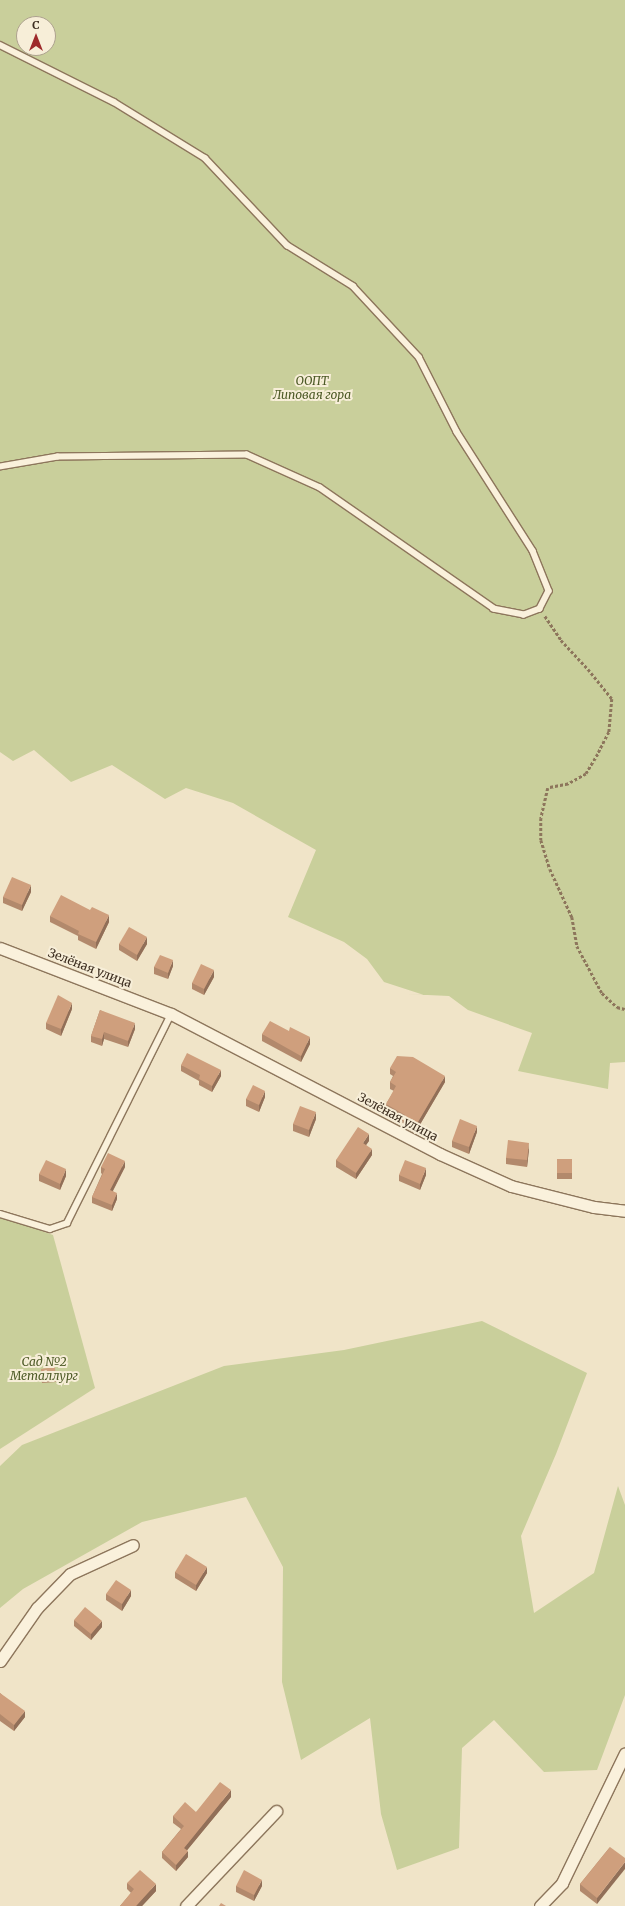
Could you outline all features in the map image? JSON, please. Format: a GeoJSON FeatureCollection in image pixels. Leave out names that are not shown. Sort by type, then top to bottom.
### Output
{"type":"FeatureCollection","features":[{"type":"Feature","properties":{"kind":"street","name":"Зелёная улица"},"geometry":{"type":"LineString","coordinates":[[0,948],[171,1014],[440,1154],[510,1186],[594,1207],[625,1211]]}},
{"type":"Feature","properties":{"kind":"street"},"geometry":{"type":"LineString","coordinates":[[0,1661],[37,1608],[70,1574],[133,1545]]}},
{"type":"Feature","properties":{"kind":"street"},"geometry":{"type":"LineString","coordinates":[[540,1906],[562,1883],[621,1771],[625,1754]]}},
{"type":"Feature","properties":{"kind":"street"},"geometry":{"type":"LineString","coordinates":[[186,1906],[276,1811]]}},
{"type":"Feature","properties":{"kind":"lane"},"geometry":{"type":"LineString","coordinates":[[0,45],[114,102],[205,158],[287,245],[353,286],[419,357],[457,432],[533,551],[549,591],[540,609],[524,615],[494,609],[320,488],[247,455],[58,457],[0,467]]}},
{"type":"Feature","properties":{"kind":"lane"},"geometry":{"type":"LineString","coordinates":[[0,1214],[50,1229],[67,1223],[171,1014]]}},
{"type":"Feature","properties":{"kind":"path"},"geometry":{"type":"LineString","coordinates":[[540,609],[561,640],[588,669],[612,699],[609,732],[586,774],[568,784],[548,788],[541,818],[541,840],[550,869],[572,917],[577,946],[602,993],[617,1007],[625,1009]]}},
{"type":"Feature","properties":{"kind":"green space","name":"ООПТ Липовая гора"},"geometry":{"type":"Polygon","coordinates":[[[0,0],[625,0],[625,1062],[610,1063],[608,1089],[518,1071],[532,1033],[468,1010],[449,996],[423,995],[384,982],[367,959],[344,942],[288,917],[316,850],[233,803],[186,788],[165,799],[112,765],[71,782],[34,750],[13,761],[0,752],[0,0]]]}},
{"type":"Feature","properties":{"kind":"green space","name":"Сад №2 Металлург"},"geometry":{"type":"Polygon","coordinates":[[[0,1216],[53,1235],[95,1388],[0,1449],[0,1216]]]}},
{"type":"Feature","properties":{"kind":"green space"},"geometry":{"type":"Polygon","coordinates":[[[482,1321],[587,1373],[556,1454],[521,1536],[534,1613],[594,1573],[618,1486],[625,1505],[625,1695],[597,1770],[544,1772],[494,1720],[462,1748],[459,1848],[397,1870],[381,1814],[370,1718],[301,1760],[282,1682],[283,1567],[246,1497],[142,1522],[23,1589],[0,1608],[0,1466],[22,1445],[224,1366],[344,1350],[482,1321]]]}},
{"type":"Feature","properties":{"kind":"building"},"geometry":{"type":"Polygon","coordinates":[[[12,877],[31,885],[22,905],[3,897],[12,877]]]}},
{"type":"Feature","properties":{"kind":"building"},"geometry":{"type":"Polygon","coordinates":[[[61,895],[90,910],[92,907],[109,915],[96,942],[78,934],[79,931],[50,916],[61,895]]]}},
{"type":"Feature","properties":{"kind":"building"},"geometry":{"type":"Polygon","coordinates":[[[129,927],[147,937],[137,955],[119,944],[129,927]]]}},
{"type":"Feature","properties":{"kind":"building"},"geometry":{"type":"Polygon","coordinates":[[[160,955],[173,960],[168,973],[154,967],[160,955]]]}},
{"type":"Feature","properties":{"kind":"building"},"geometry":{"type":"Polygon","coordinates":[[[201,964],[214,970],[204,989],[192,983],[201,964]]]}},
{"type":"Feature","properties":{"kind":"building"},"geometry":{"type":"Polygon","coordinates":[[[58,995],[72,1003],[61,1029],[46,1023],[58,995]]]}},
{"type":"Feature","properties":{"kind":"building"},"geometry":{"type":"Polygon","coordinates":[[[100,1010],[135,1023],[128,1041],[104,1032],[102,1039],[91,1036],[100,1010]]]}},
{"type":"Feature","properties":{"kind":"building"},"geometry":{"type":"Polygon","coordinates":[[[270,1021],[289,1031],[290,1027],[310,1037],[301,1056],[262,1034],[270,1021]]]}},
{"type":"Feature","properties":{"kind":"building"},"geometry":{"type":"Polygon","coordinates":[[[187,1053],[221,1070],[212,1086],[199,1079],[200,1075],[181,1065],[187,1053]]]}},
{"type":"Feature","properties":{"kind":"building"},"geometry":{"type":"Polygon","coordinates":[[[397,1056],[413,1057],[445,1076],[415,1127],[402,1120],[405,1115],[386,1104],[396,1086],[390,1082],[396,1072],[390,1068],[397,1056]]]}},
{"type":"Feature","properties":{"kind":"building"},"geometry":{"type":"Polygon","coordinates":[[[253,1085],[265,1091],[259,1105],[246,1099],[253,1085]]]}},
{"type":"Feature","properties":{"kind":"building"},"geometry":{"type":"Polygon","coordinates":[[[300,1106],[316,1112],[309,1130],[293,1124],[300,1106]]]}},
{"type":"Feature","properties":{"kind":"building"},"geometry":{"type":"Polygon","coordinates":[[[460,1119],[477,1126],[469,1147],[452,1141],[460,1119]]]}},
{"type":"Feature","properties":{"kind":"building"},"geometry":{"type":"Polygon","coordinates":[[[358,1127],[369,1134],[363,1143],[372,1149],[356,1173],[336,1160],[358,1127]]]}},
{"type":"Feature","properties":{"kind":"building"},"geometry":{"type":"Polygon","coordinates":[[[508,1140],[529,1143],[527,1160],[506,1158],[508,1140]]]}},
{"type":"Feature","properties":{"kind":"building"},"geometry":{"type":"Polygon","coordinates":[[[108,1153],[125,1161],[110,1190],[117,1193],[112,1205],[92,1197],[105,1169],[101,1167],[108,1153]]]}},
{"type":"Feature","properties":{"kind":"building"},"geometry":{"type":"Polygon","coordinates":[[[557,1159],[572,1159],[572,1173],[557,1173],[557,1159]]]}},
{"type":"Feature","properties":{"kind":"building"},"geometry":{"type":"Polygon","coordinates":[[[46,1160],[66,1169],[60,1184],[39,1174],[46,1160]]]}},
{"type":"Feature","properties":{"kind":"building"},"geometry":{"type":"Polygon","coordinates":[[[405,1160],[426,1168],[420,1184],[399,1175],[405,1160]]]}},
{"type":"Feature","properties":{"kind":"building"},"geometry":{"type":"Polygon","coordinates":[[[55,1367],[56,1379],[42,1380],[41,1369],[55,1367]]]}},
{"type":"Feature","properties":{"kind":"building"},"geometry":{"type":"Polygon","coordinates":[[[186,1554],[207,1567],[196,1585],[175,1572],[186,1554]]]}},
{"type":"Feature","properties":{"kind":"building"},"geometry":{"type":"Polygon","coordinates":[[[116,1580],[131,1590],[122,1604],[106,1594],[116,1580]]]}},
{"type":"Feature","properties":{"kind":"building"},"geometry":{"type":"Polygon","coordinates":[[[85,1607],[102,1621],[91,1634],[74,1620],[85,1607]]]}},
{"type":"Feature","properties":{"kind":"building"},"geometry":{"type":"Polygon","coordinates":[[[0,1693],[25,1711],[14,1725],[0,1714],[0,1693]]]}},
{"type":"Feature","properties":{"kind":"building"},"geometry":{"type":"Polygon","coordinates":[[[220,1782],[231,1790],[184,1848],[188,1851],[176,1865],[162,1852],[184,1826],[173,1816],[185,1802],[196,1812],[220,1782]]]}},
{"type":"Feature","properties":{"kind":"building"},"geometry":{"type":"Polygon","coordinates":[[[610,1847],[625,1858],[625,1862],[597,1898],[580,1884],[610,1847]]]}},
{"type":"Feature","properties":{"kind":"building"},"geometry":{"type":"Polygon","coordinates":[[[140,1870],[156,1884],[136,1906],[120,1906],[134,1889],[127,1883],[140,1870]]]}},
{"type":"Feature","properties":{"kind":"building"},"geometry":{"type":"Polygon","coordinates":[[[244,1870],[262,1880],[254,1895],[236,1886],[244,1870]]]}},
{"type":"Feature","properties":{"kind":"building"},"geometry":{"type":"Polygon","coordinates":[[[221,1903],[226,1906],[219,1906],[221,1903]]]}}]}
